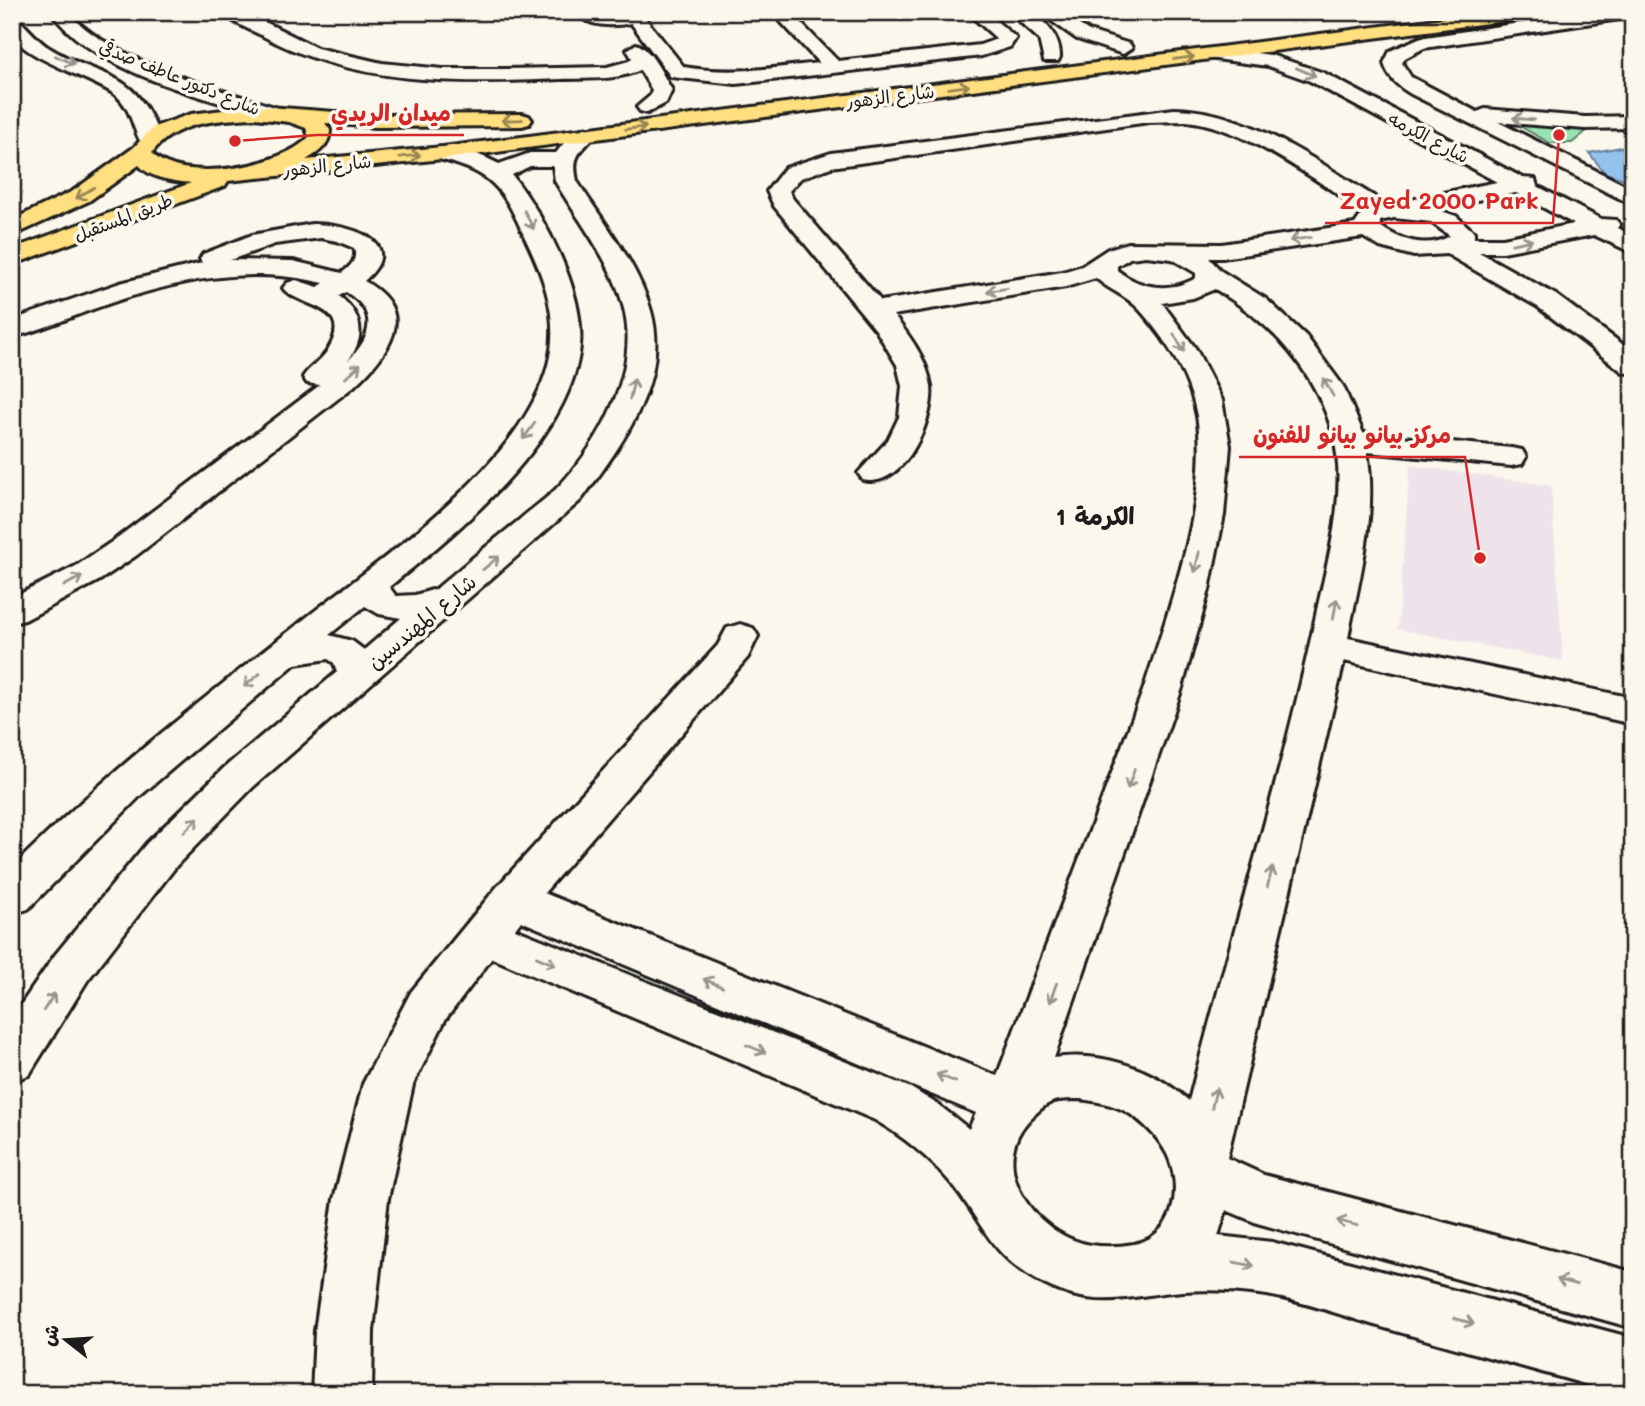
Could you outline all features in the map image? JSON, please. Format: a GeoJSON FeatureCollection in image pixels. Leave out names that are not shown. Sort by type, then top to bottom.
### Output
{"type":"FeatureCollection","features":[{"type":"Feature","properties":{"kind":"main road","name":"شارع الزهور"},"geometry":{"type":"LineString","coordinates":[[640,108],[754,94],[839,75],[1051,57],[1406,12]]}},
{"type":"Feature","properties":{"kind":"main road","name":"شارع الزهور"},"geometry":{"type":"LineString","coordinates":[[239,174],[443,153],[574,147],[866,99],[1534,12]]}},
{"type":"Feature","properties":{"kind":"main road"},"geometry":{"type":"LineString","coordinates":[[839,75],[845,92],[866,99]]}},
{"type":"Feature","properties":{"kind":"main road","name":"شارع الزهور"},"geometry":{"type":"LineString","coordinates":[[271,112],[295,116],[395,121],[474,122],[544,118]]}},
{"type":"Feature","properties":{"kind":"main road","name":"طريق المستقبل"},"geometry":{"type":"LineString","coordinates":[[12,229],[81,197],[173,127],[203,118],[271,112]]}},
{"type":"Feature","properties":{"kind":"main road"},"geometry":{"type":"LineString","coordinates":[[145,146],[149,165],[173,173],[239,174],[301,155],[318,141],[318,127],[295,116]]}},
{"type":"Feature","properties":{"kind":"main road","name":"طريق المستقبل"},"geometry":{"type":"LineString","coordinates":[[12,258],[239,174]]}},
{"type":"Feature","properties":{"kind":"street","name":"شارع دكتور عاطف صدقي"},"geometry":{"type":"LineString","coordinates":[[59,12],[74,31],[110,53],[230,100],[271,112]]}},
{"type":"Feature","properties":{"kind":"street"},"geometry":{"type":"LineString","coordinates":[[231,12],[320,55],[407,71],[516,75],[625,69],[644,60],[700,76],[736,78],[839,75],[982,50],[1004,43],[1007,38],[1003,33],[975,12]]}},
{"type":"Feature","properties":{"kind":"street"},"geometry":{"type":"LineString","coordinates":[[583,12],[593,18],[614,20],[641,15],[672,66],[706,85]]}},
{"type":"Feature","properties":{"kind":"street"},"geometry":{"type":"LineString","coordinates":[[780,12],[839,75]]}},
{"type":"Feature","properties":{"kind":"street"},"geometry":{"type":"LineString","coordinates":[[1015,12],[1049,38],[1053,46],[1051,57]]}},
{"type":"Feature","properties":{"kind":"street"},"geometry":{"type":"LineString","coordinates":[[1046,12],[1083,35],[1123,48]]}},
{"type":"Feature","properties":{"kind":"street"},"geometry":{"type":"LineString","coordinates":[[1137,12],[1153,12]]}},
{"type":"Feature","properties":{"kind":"street"},"geometry":{"type":"LineString","coordinates":[[1632,214],[1571,167],[1404,81],[1396,72],[1393,63],[1396,55],[1405,48],[1437,39],[1633,12]]}},
{"type":"Feature","properties":{"kind":"street","name":"شارع دكتور عاطف صدقي"},"geometry":{"type":"LineString","coordinates":[[12,17],[27,41],[106,78],[120,89],[144,116],[145,146]]}},
{"type":"Feature","properties":{"kind":"street"},"geometry":{"type":"LineString","coordinates":[[250,21],[274,17]]}},
{"type":"Feature","properties":{"kind":"street"},"geometry":{"type":"LineString","coordinates":[[614,20],[644,60],[662,90],[659,99],[640,108]]}},
{"type":"Feature","properties":{"kind":"street","name":"شارع الكرمه"},"geometry":{"type":"LineString","coordinates":[[1335,38],[1325,49],[1326,55],[1339,69],[1550,180],[1632,214]]}},
{"type":"Feature","properties":{"kind":"street","name":"شارع الكرمه"},"geometry":{"type":"LineString","coordinates":[[1215,54],[1242,55],[1296,68],[1633,246]]}},
{"type":"Feature","properties":{"kind":"street"},"geometry":{"type":"LineString","coordinates":[[662,90],[706,85],[754,94]]}},
{"type":"Feature","properties":{"kind":"street"},"geometry":{"type":"LineString","coordinates":[[1461,112],[1624,123]]}},
{"type":"Feature","properties":{"kind":"street"},"geometry":{"type":"LineString","coordinates":[[874,473],[883,468],[906,437],[916,413],[917,389],[912,367],[902,346],[881,318],[782,201],[778,191],[782,181],[793,172],[831,160],[1149,116],[1191,115],[1239,126],[1375,221],[1392,244]]}},
{"type":"Feature","properties":{"kind":"street"},"geometry":{"type":"LineString","coordinates":[[1571,167],[1583,148],[1624,123]]}},
{"type":"Feature","properties":{"kind":"street"},"geometry":{"type":"LineString","coordinates":[[500,174],[509,166],[525,160],[574,147]]}},
{"type":"Feature","properties":{"kind":"street","name":"شارع المهندسين"},"geometry":{"type":"LineString","coordinates":[[12,1060],[71,968],[162,854],[239,777],[570,493],[607,445],[631,399],[642,347],[640,319],[628,285],[566,181],[574,147]]}},
{"type":"Feature","properties":{"kind":"street"},"geometry":{"type":"LineString","coordinates":[[12,897],[57,848],[152,761],[370,584],[496,474],[533,428],[556,385],[566,350],[567,309],[557,277],[511,184],[500,174],[463,156],[443,153]]}},
{"type":"Feature","properties":{"kind":"street"},"geometry":{"type":"LineString","coordinates":[[881,318],[1066,279],[1091,271],[1108,259],[1130,250],[1222,251],[1375,221],[1430,201],[1550,180]]}},
{"type":"Feature","properties":{"kind":"street"},"geometry":{"type":"LineString","coordinates":[[1407,211],[1442,218],[1455,225],[1462,232],[1462,239],[1452,246]]}},
{"type":"Feature","properties":{"kind":"street"},"geometry":{"type":"LineString","coordinates":[[1209,273],[1392,244],[1423,249],[1503,245],[1597,227],[1632,214]]}},
{"type":"Feature","properties":{"kind":"street"},"geometry":{"type":"LineString","coordinates":[[12,329],[131,288],[184,282],[272,284],[333,289],[360,271],[367,261],[368,251],[351,236],[334,232],[292,234],[248,244],[212,259],[184,282],[12,342]]}},
{"type":"Feature","properties":{"kind":"street"},"geometry":{"type":"LineString","coordinates":[[1452,246],[1547,301],[1633,366]]}},
{"type":"Feature","properties":{"kind":"street"},"geometry":{"type":"LineString","coordinates":[[1152,1267],[1184,1245],[1201,1210],[1200,1168],[1227,1044],[1307,740],[1328,646],[1352,512],[1349,441],[1340,408],[1297,341],[1264,308],[1209,273],[1201,262],[1184,254],[1163,250]]}},
{"type":"Feature","properties":{"kind":"street"},"geometry":{"type":"LineString","coordinates":[[992,1197],[986,1163],[992,1130],[1012,1102],[1163,688],[1180,632],[1211,493],[1214,453],[1212,416],[1176,336],[1160,316],[1130,289],[1105,274],[1104,266],[1108,259]]}},
{"type":"Feature","properties":{"kind":"street"},"geometry":{"type":"LineString","coordinates":[[881,318],[1130,289],[1153,294],[1187,292],[1208,282],[1209,273]]}},
{"type":"Feature","properties":{"kind":"street"},"geometry":{"type":"LineString","coordinates":[[12,612],[88,573],[116,554],[260,432],[321,374],[344,349],[350,328],[333,289]]}},
{"type":"Feature","properties":{"kind":"street"},"geometry":{"type":"LineString","coordinates":[[12,590],[79,554],[260,432]]}},
{"type":"Feature","properties":{"kind":"street"},"geometry":{"type":"LineString","coordinates":[[1349,441],[1511,457]]}},
{"type":"Feature","properties":{"kind":"street"},"geometry":{"type":"LineString","coordinates":[[370,584],[371,593],[379,601],[393,607],[411,607],[450,597]]}},
{"type":"Feature","properties":{"kind":"street"},"geometry":{"type":"LineString","coordinates":[[342,1394],[344,1331],[361,1199],[388,1084],[428,1006],[498,917],[735,649],[740,636]]}},
{"type":"Feature","properties":{"kind":"street"},"geometry":{"type":"LineString","coordinates":[[283,655],[304,648],[327,646],[345,651],[355,661],[357,675]]}},
{"type":"Feature","properties":{"kind":"street"},"geometry":{"type":"LineString","coordinates":[[1328,646],[1633,711]]}},
{"type":"Feature","properties":{"kind":"street"},"geometry":{"type":"LineString","coordinates":[[12,867],[57,848]]}},
{"type":"Feature","properties":{"kind":"street"},"geometry":{"type":"LineString","coordinates":[[498,917],[1012,1102]]}},
{"type":"Feature","properties":{"kind":"street"},"geometry":{"type":"LineString","coordinates":[[498,917],[893,1104],[922,1121],[949,1142],[972,1167],[1017,1236],[1058,1264],[1106,1276],[1190,1262],[1230,1262],[1272,1269],[1633,1368]]}},
{"type":"Feature","properties":{"kind":"street"},"geometry":{"type":"LineString","coordinates":[[1012,1102],[1044,1082],[1081,1077],[1119,1084],[1154,1102],[1183,1130],[1200,1168],[1258,1199],[1633,1300]]}},
{"type":"Feature","properties":{"kind":"shaded area"},"geometry":{"type":"Polygon","coordinates":[[[1410,465],[1551,486],[1563,661],[1398,629],[1410,465]]]}},
{"type":"Feature","properties":{"kind":"green space"},"geometry":{"type":"Polygon","coordinates":[[[1514,123],[1593,126],[1572,143],[1550,143],[1514,123]]]}},
{"type":"Feature","properties":{"kind":"water"},"geometry":{"type":"Polygon","coordinates":[[[1621,147],[1633,149],[1633,182],[1605,173],[1589,153],[1621,147]]]}},
{"type":"Feature","properties":{"kind":"place","name":"Zayed 2000 Park"},"geometry":{"type":"Point","coordinates":[1559,135]}},
{"type":"Feature","properties":{"kind":"place","name":"ميدان الريدي"},"geometry":{"type":"Point","coordinates":[235,141]}},
{"type":"Feature","properties":{"kind":"place","name":"مركز بيانو بيانو للفنون"},"geometry":{"type":"Point","coordinates":[1480,558]}},
{"type":"Feature","properties":{"kind":"district","name":"الكرمة 1"},"geometry":{"type":"Point","coordinates":[1095,515]}}]}
